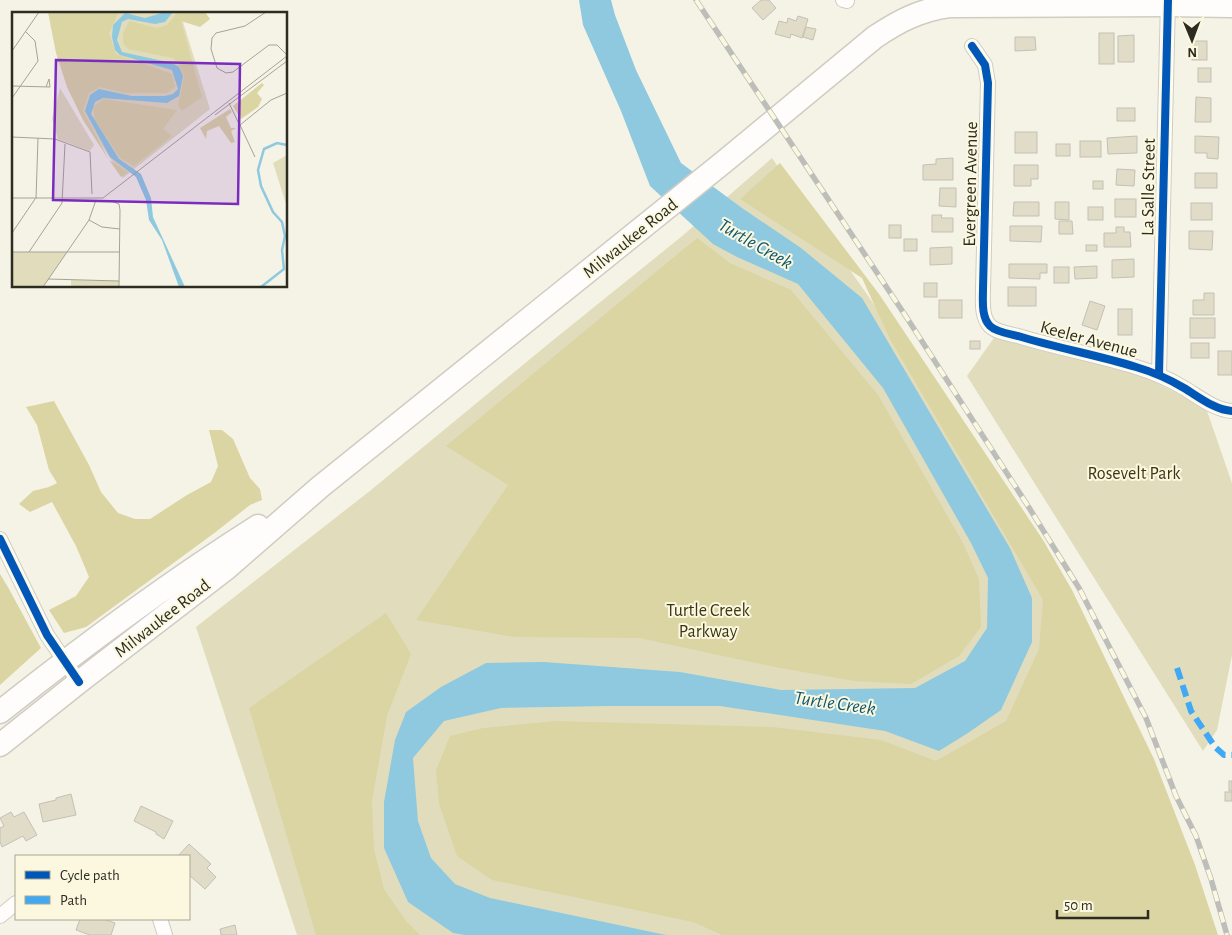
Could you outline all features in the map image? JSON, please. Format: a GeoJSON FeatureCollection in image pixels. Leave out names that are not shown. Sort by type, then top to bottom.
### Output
{"type":"FeatureCollection","features":[{"type":"Feature","properties":{"kind":"main road","name":"Milwaukee Road"},"geometry":{"type":"LineString","coordinates":[[0,745],[227,568],[320,486],[725,162],[875,37],[902,20],[934,8],[949,6],[1168,3],[1232,6]]}},
{"type":"Feature","properties":{"kind":"main road","name":"Milwaukee Road"},"geometry":{"type":"LineString","coordinates":[[0,712],[117,622],[216,553],[320,486]]}},
{"type":"Feature","properties":{"kind":"street","name":"La Salle Street"},"geometry":{"type":"LineString","coordinates":[[1159,374],[1168,3]]}},
{"type":"Feature","properties":{"kind":"street","name":"Evergreen Avenue"},"geometry":{"type":"LineString","coordinates":[[972,46],[985,65],[988,82],[983,308],[990,326]]}},
{"type":"Feature","properties":{"kind":"street","name":"Keeler Avenue"},"geometry":{"type":"LineString","coordinates":[[990,326],[999,331],[1159,374],[1211,404],[1232,411]]}},
{"type":"Feature","properties":{"kind":"street"},"geometry":{"type":"LineString","coordinates":[[0,539],[47,635],[79,682]]}},
{"type":"Feature","properties":{"kind":"street"},"geometry":{"type":"LineString","coordinates":[[0,916],[15,905]]}},
{"type":"Feature","properties":{"kind":"street"},"geometry":{"type":"LineString","coordinates":[[160,920],[166,935]]}},
{"type":"Feature","properties":{"kind":"green space","name":"Turtle Creek Parkway"},"geometry":{"type":"Polygon","coordinates":[[[772,158],[942,402],[1051,575],[1168,935],[297,935],[196,627],[371,490],[681,237],[772,158]]]}},
{"type":"Feature","properties":{"kind":"green space"},"geometry":{"type":"Polygon","coordinates":[[[780,163],[879,294],[1043,540],[1072,590],[1154,759],[1195,865],[1218,935],[722,935],[693,922],[492,880],[457,856],[439,804],[436,770],[450,736],[483,728],[556,721],[773,727],[881,740],[936,761],[1006,721],[1039,649],[1043,600],[890,339],[862,278],[740,199],[780,163]]]}},
{"type":"Feature","properties":{"kind":"green space"},"geometry":{"type":"Polygon","coordinates":[[[697,238],[730,263],[791,290],[878,395],[963,543],[979,579],[981,627],[959,656],[911,684],[854,681],[775,667],[639,638],[515,637],[416,620],[508,485],[446,446],[697,238]]]}},
{"type":"Feature","properties":{"kind":"green space","name":"Rosevelt Park"},"geometry":{"type":"Polygon","coordinates":[[[996,335],[1141,375],[1206,408],[1232,483],[1232,655],[1217,730],[1203,751],[967,376],[996,335]]]}},
{"type":"Feature","properties":{"kind":"green space"},"geometry":{"type":"Polygon","coordinates":[[[54,401],[89,465],[101,492],[118,513],[135,519],[150,519],[211,482],[218,466],[209,430],[222,430],[233,439],[250,478],[260,489],[262,500],[250,505],[86,627],[64,633],[49,610],[76,596],[89,577],[76,546],[52,502],[30,512],[19,504],[33,491],[57,483],[49,470],[37,425],[26,407],[54,401]]]}},
{"type":"Feature","properties":{"kind":"green space"},"geometry":{"type":"Polygon","coordinates":[[[0,574],[41,648],[0,685],[0,574]]]}},
{"type":"Feature","properties":{"kind":"green space"},"geometry":{"type":"Polygon","coordinates":[[[386,613],[411,654],[387,716],[372,801],[374,849],[384,889],[406,921],[420,935],[316,935],[249,708],[386,613]]]}},
{"type":"Feature","properties":{"kind":"water","name":"Turtle Creek"},"geometry":{"type":"Polygon","coordinates":[[[579,0],[611,0],[636,70],[681,163],[801,248],[862,298],[1010,548],[1032,598],[1032,642],[1001,710],[939,751],[885,731],[720,706],[501,708],[444,721],[413,758],[418,821],[431,858],[455,884],[490,898],[666,935],[465,935],[453,933],[408,902],[384,848],[384,802],[395,740],[406,712],[441,687],[486,663],[544,662],[680,672],[781,690],[915,688],[965,661],[987,628],[988,578],[971,543],[883,388],[798,284],[737,257],[713,244],[650,186],[621,111],[583,25],[579,0]]]}},
{"type":"Feature","properties":{"kind":"building"},"geometry":{"type":"Polygon","coordinates":[[[761,0],[769,0],[776,8],[763,20],[752,8],[761,0]]]}},
{"type":"Feature","properties":{"kind":"building"},"geometry":{"type":"Polygon","coordinates":[[[798,16],[808,19],[802,38],[791,34],[790,38],[775,34],[779,21],[787,23],[788,18],[796,21],[798,16]]]}},
{"type":"Feature","properties":{"kind":"building"},"geometry":{"type":"Polygon","coordinates":[[[806,27],[816,29],[813,40],[803,37],[806,27]]]}},
{"type":"Feature","properties":{"kind":"building"},"geometry":{"type":"Polygon","coordinates":[[[1099,33],[1114,33],[1114,64],[1099,64],[1099,33]]]}},
{"type":"Feature","properties":{"kind":"building"},"geometry":{"type":"Polygon","coordinates":[[[1134,35],[1134,62],[1118,62],[1118,36],[1134,35]]]}},
{"type":"Feature","properties":{"kind":"building"},"geometry":{"type":"Polygon","coordinates":[[[1015,37],[1035,37],[1036,50],[1015,51],[1015,37]]]}},
{"type":"Feature","properties":{"kind":"building"},"geometry":{"type":"Polygon","coordinates":[[[1192,41],[1207,41],[1207,60],[1192,60],[1192,41]]]}},
{"type":"Feature","properties":{"kind":"building"},"geometry":{"type":"Polygon","coordinates":[[[1198,68],[1211,68],[1211,82],[1198,82],[1198,68]]]}},
{"type":"Feature","properties":{"kind":"building"},"geometry":{"type":"Polygon","coordinates":[[[1196,97],[1211,98],[1211,122],[1195,122],[1196,97]]]}},
{"type":"Feature","properties":{"kind":"building"},"geometry":{"type":"Polygon","coordinates":[[[1117,108],[1135,108],[1135,121],[1117,121],[1117,108]]]}},
{"type":"Feature","properties":{"kind":"building"},"geometry":{"type":"Polygon","coordinates":[[[1015,132],[1037,132],[1037,153],[1015,153],[1015,132]]]}},
{"type":"Feature","properties":{"kind":"building"},"geometry":{"type":"Polygon","coordinates":[[[1137,136],[1137,153],[1108,154],[1107,138],[1137,136]]]}},
{"type":"Feature","properties":{"kind":"building"},"geometry":{"type":"Polygon","coordinates":[[[1195,136],[1219,137],[1218,159],[1207,158],[1207,153],[1195,153],[1195,136]]]}},
{"type":"Feature","properties":{"kind":"building"},"geometry":{"type":"Polygon","coordinates":[[[1080,141],[1101,141],[1101,157],[1080,157],[1080,141]]]}},
{"type":"Feature","properties":{"kind":"building"},"geometry":{"type":"Polygon","coordinates":[[[1056,144],[1070,144],[1070,156],[1056,156],[1056,144]]]}},
{"type":"Feature","properties":{"kind":"building"},"geometry":{"type":"Polygon","coordinates":[[[953,158],[953,180],[923,180],[923,165],[936,164],[936,159],[953,158]]]}},
{"type":"Feature","properties":{"kind":"building"},"geometry":{"type":"Polygon","coordinates":[[[1014,165],[1038,165],[1038,179],[1031,179],[1031,186],[1014,186],[1014,165]]]}},
{"type":"Feature","properties":{"kind":"building"},"geometry":{"type":"Polygon","coordinates":[[[1117,169],[1135,170],[1134,186],[1116,185],[1117,169]]]}},
{"type":"Feature","properties":{"kind":"building"},"geometry":{"type":"Polygon","coordinates":[[[1195,173],[1217,173],[1217,188],[1195,188],[1195,173]]]}},
{"type":"Feature","properties":{"kind":"building"},"geometry":{"type":"Polygon","coordinates":[[[1093,181],[1103,181],[1103,189],[1093,189],[1093,181]]]}},
{"type":"Feature","properties":{"kind":"building"},"geometry":{"type":"Polygon","coordinates":[[[940,188],[956,188],[956,207],[939,206],[940,188]]]}},
{"type":"Feature","properties":{"kind":"building"},"geometry":{"type":"Polygon","coordinates":[[[1115,199],[1136,199],[1136,217],[1115,217],[1115,199]]]}},
{"type":"Feature","properties":{"kind":"building"},"geometry":{"type":"Polygon","coordinates":[[[1014,202],[1039,202],[1039,216],[1013,216],[1014,202]]]}},
{"type":"Feature","properties":{"kind":"building"},"geometry":{"type":"Polygon","coordinates":[[[1055,202],[1069,202],[1069,220],[1055,219],[1055,202]]]}},
{"type":"Feature","properties":{"kind":"building"},"geometry":{"type":"Polygon","coordinates":[[[1191,203],[1212,203],[1212,220],[1191,220],[1191,203]]]}},
{"type":"Feature","properties":{"kind":"building"},"geometry":{"type":"Polygon","coordinates":[[[1088,207],[1103,207],[1103,220],[1088,220],[1088,207]]]}},
{"type":"Feature","properties":{"kind":"building"},"geometry":{"type":"Polygon","coordinates":[[[932,215],[942,215],[941,218],[953,218],[953,232],[932,232],[932,215]]]}},
{"type":"Feature","properties":{"kind":"building"},"geometry":{"type":"Polygon","coordinates":[[[1059,221],[1072,221],[1073,234],[1059,234],[1059,221]]]}},
{"type":"Feature","properties":{"kind":"building"},"geometry":{"type":"Polygon","coordinates":[[[889,225],[901,225],[901,238],[889,238],[889,225]]]}},
{"type":"Feature","properties":{"kind":"building"},"geometry":{"type":"Polygon","coordinates":[[[1010,226],[1042,226],[1041,242],[1010,241],[1010,226]]]}},
{"type":"Feature","properties":{"kind":"building"},"geometry":{"type":"Polygon","coordinates":[[[1116,227],[1124,227],[1124,232],[1130,232],[1131,247],[1104,247],[1104,233],[1116,233],[1116,227]]]}},
{"type":"Feature","properties":{"kind":"building"},"geometry":{"type":"Polygon","coordinates":[[[1189,231],[1213,231],[1212,250],[1189,249],[1189,231]]]}},
{"type":"Feature","properties":{"kind":"building"},"geometry":{"type":"Polygon","coordinates":[[[904,239],[917,239],[917,251],[904,251],[904,239]]]}},
{"type":"Feature","properties":{"kind":"building"},"geometry":{"type":"Polygon","coordinates":[[[1086,245],[1097,245],[1097,251],[1086,251],[1086,245]]]}},
{"type":"Feature","properties":{"kind":"building"},"geometry":{"type":"Polygon","coordinates":[[[952,247],[952,264],[930,265],[930,248],[952,247]]]}},
{"type":"Feature","properties":{"kind":"building"},"geometry":{"type":"Polygon","coordinates":[[[1134,259],[1134,277],[1112,278],[1112,260],[1134,259]]]}},
{"type":"Feature","properties":{"kind":"building"},"geometry":{"type":"Polygon","coordinates":[[[1009,264],[1047,264],[1047,273],[1040,273],[1040,279],[1009,278],[1009,264]]]}},
{"type":"Feature","properties":{"kind":"building"},"geometry":{"type":"Polygon","coordinates":[[[1097,266],[1097,278],[1075,279],[1074,267],[1097,266]]]}},
{"type":"Feature","properties":{"kind":"building"},"geometry":{"type":"Polygon","coordinates":[[[1054,267],[1069,267],[1069,283],[1054,283],[1054,267]]]}},
{"type":"Feature","properties":{"kind":"building"},"geometry":{"type":"Polygon","coordinates":[[[924,283],[937,283],[937,297],[924,297],[924,283]]]}},
{"type":"Feature","properties":{"kind":"building"},"geometry":{"type":"Polygon","coordinates":[[[1008,287],[1036,287],[1036,306],[1008,306],[1008,287]]]}},
{"type":"Feature","properties":{"kind":"building"},"geometry":{"type":"Polygon","coordinates":[[[1204,293],[1214,293],[1214,315],[1193,315],[1193,300],[1204,300],[1204,293]]]}},
{"type":"Feature","properties":{"kind":"building"},"geometry":{"type":"Polygon","coordinates":[[[939,300],[962,300],[962,318],[939,318],[939,300]]]}},
{"type":"Feature","properties":{"kind":"building"},"geometry":{"type":"Polygon","coordinates":[[[1090,301],[1105,306],[1097,330],[1082,325],[1090,301]]]}},
{"type":"Feature","properties":{"kind":"building"},"geometry":{"type":"Polygon","coordinates":[[[1118,309],[1132,309],[1132,335],[1118,335],[1118,309]]]}},
{"type":"Feature","properties":{"kind":"building"},"geometry":{"type":"Polygon","coordinates":[[[1190,318],[1215,318],[1215,338],[1190,338],[1190,318]]]}},
{"type":"Feature","properties":{"kind":"building"},"geometry":{"type":"Polygon","coordinates":[[[970,341],[980,341],[980,349],[970,349],[970,341]]]}},
{"type":"Feature","properties":{"kind":"building"},"geometry":{"type":"Polygon","coordinates":[[[1191,343],[1209,343],[1209,358],[1191,358],[1191,343]]]}},
{"type":"Feature","properties":{"kind":"building"},"geometry":{"type":"Polygon","coordinates":[[[1218,351],[1232,351],[1232,375],[1218,375],[1218,351]]]}},
{"type":"Feature","properties":{"kind":"building"},"geometry":{"type":"Polygon","coordinates":[[[1229,781],[1232,781],[1232,791],[1229,791],[1229,781]]]}},
{"type":"Feature","properties":{"kind":"building"},"geometry":{"type":"Polygon","coordinates":[[[1225,792],[1232,792],[1232,801],[1225,801],[1225,792]]]}},
{"type":"Feature","properties":{"kind":"building"},"geometry":{"type":"Polygon","coordinates":[[[71,794],[76,815],[43,822],[39,804],[71,794]]]}},
{"type":"Feature","properties":{"kind":"building"},"geometry":{"type":"Polygon","coordinates":[[[141,806],[173,821],[164,839],[156,834],[156,832],[134,821],[141,806]]]}},
{"type":"Feature","properties":{"kind":"building"},"geometry":{"type":"Polygon","coordinates":[[[11,812],[14,817],[24,812],[37,835],[26,841],[23,836],[2,847],[0,828],[4,826],[0,818],[11,812]]]}},
{"type":"Feature","properties":{"kind":"building"},"geometry":{"type":"Polygon","coordinates":[[[189,844],[211,864],[207,868],[216,877],[205,889],[190,876],[190,855],[179,855],[189,844]]]}},
{"type":"Feature","properties":{"kind":"building"},"geometry":{"type":"Polygon","coordinates":[[[80,920],[107,920],[115,923],[111,935],[90,935],[76,930],[80,920]]]}},
{"type":"Feature","properties":{"kind":"building"},"geometry":{"type":"Polygon","coordinates":[[[235,925],[237,935],[221,935],[220,929],[235,925]]]}},
{"type":"Feature","properties":{"kind":"railway"},"geometry":{"type":"LineString","coordinates":[[696,0],[907,318],[1079,588],[1146,718],[1176,796],[1196,836],[1227,935]]}},
{"type":"Feature","properties":{"kind":"marked path"},"geometry":{"type":"LineString","coordinates":[[1177,668],[1191,711],[1215,747],[1224,755],[1232,755]]}},
{"type":"Feature","properties":{"kind":"cycle path"},"geometry":{"type":"LineString","coordinates":[[1159,374],[1168,0]]}},
{"type":"Feature","properties":{"kind":"cycle path"},"geometry":{"type":"LineString","coordinates":[[972,46],[985,65],[988,83],[983,298],[987,322],[996,330],[1149,371],[1173,382],[1213,406],[1232,411]]}},
{"type":"Feature","properties":{"kind":"cycle path"},"geometry":{"type":"LineString","coordinates":[[0,539],[47,635],[79,682]]}}]}
